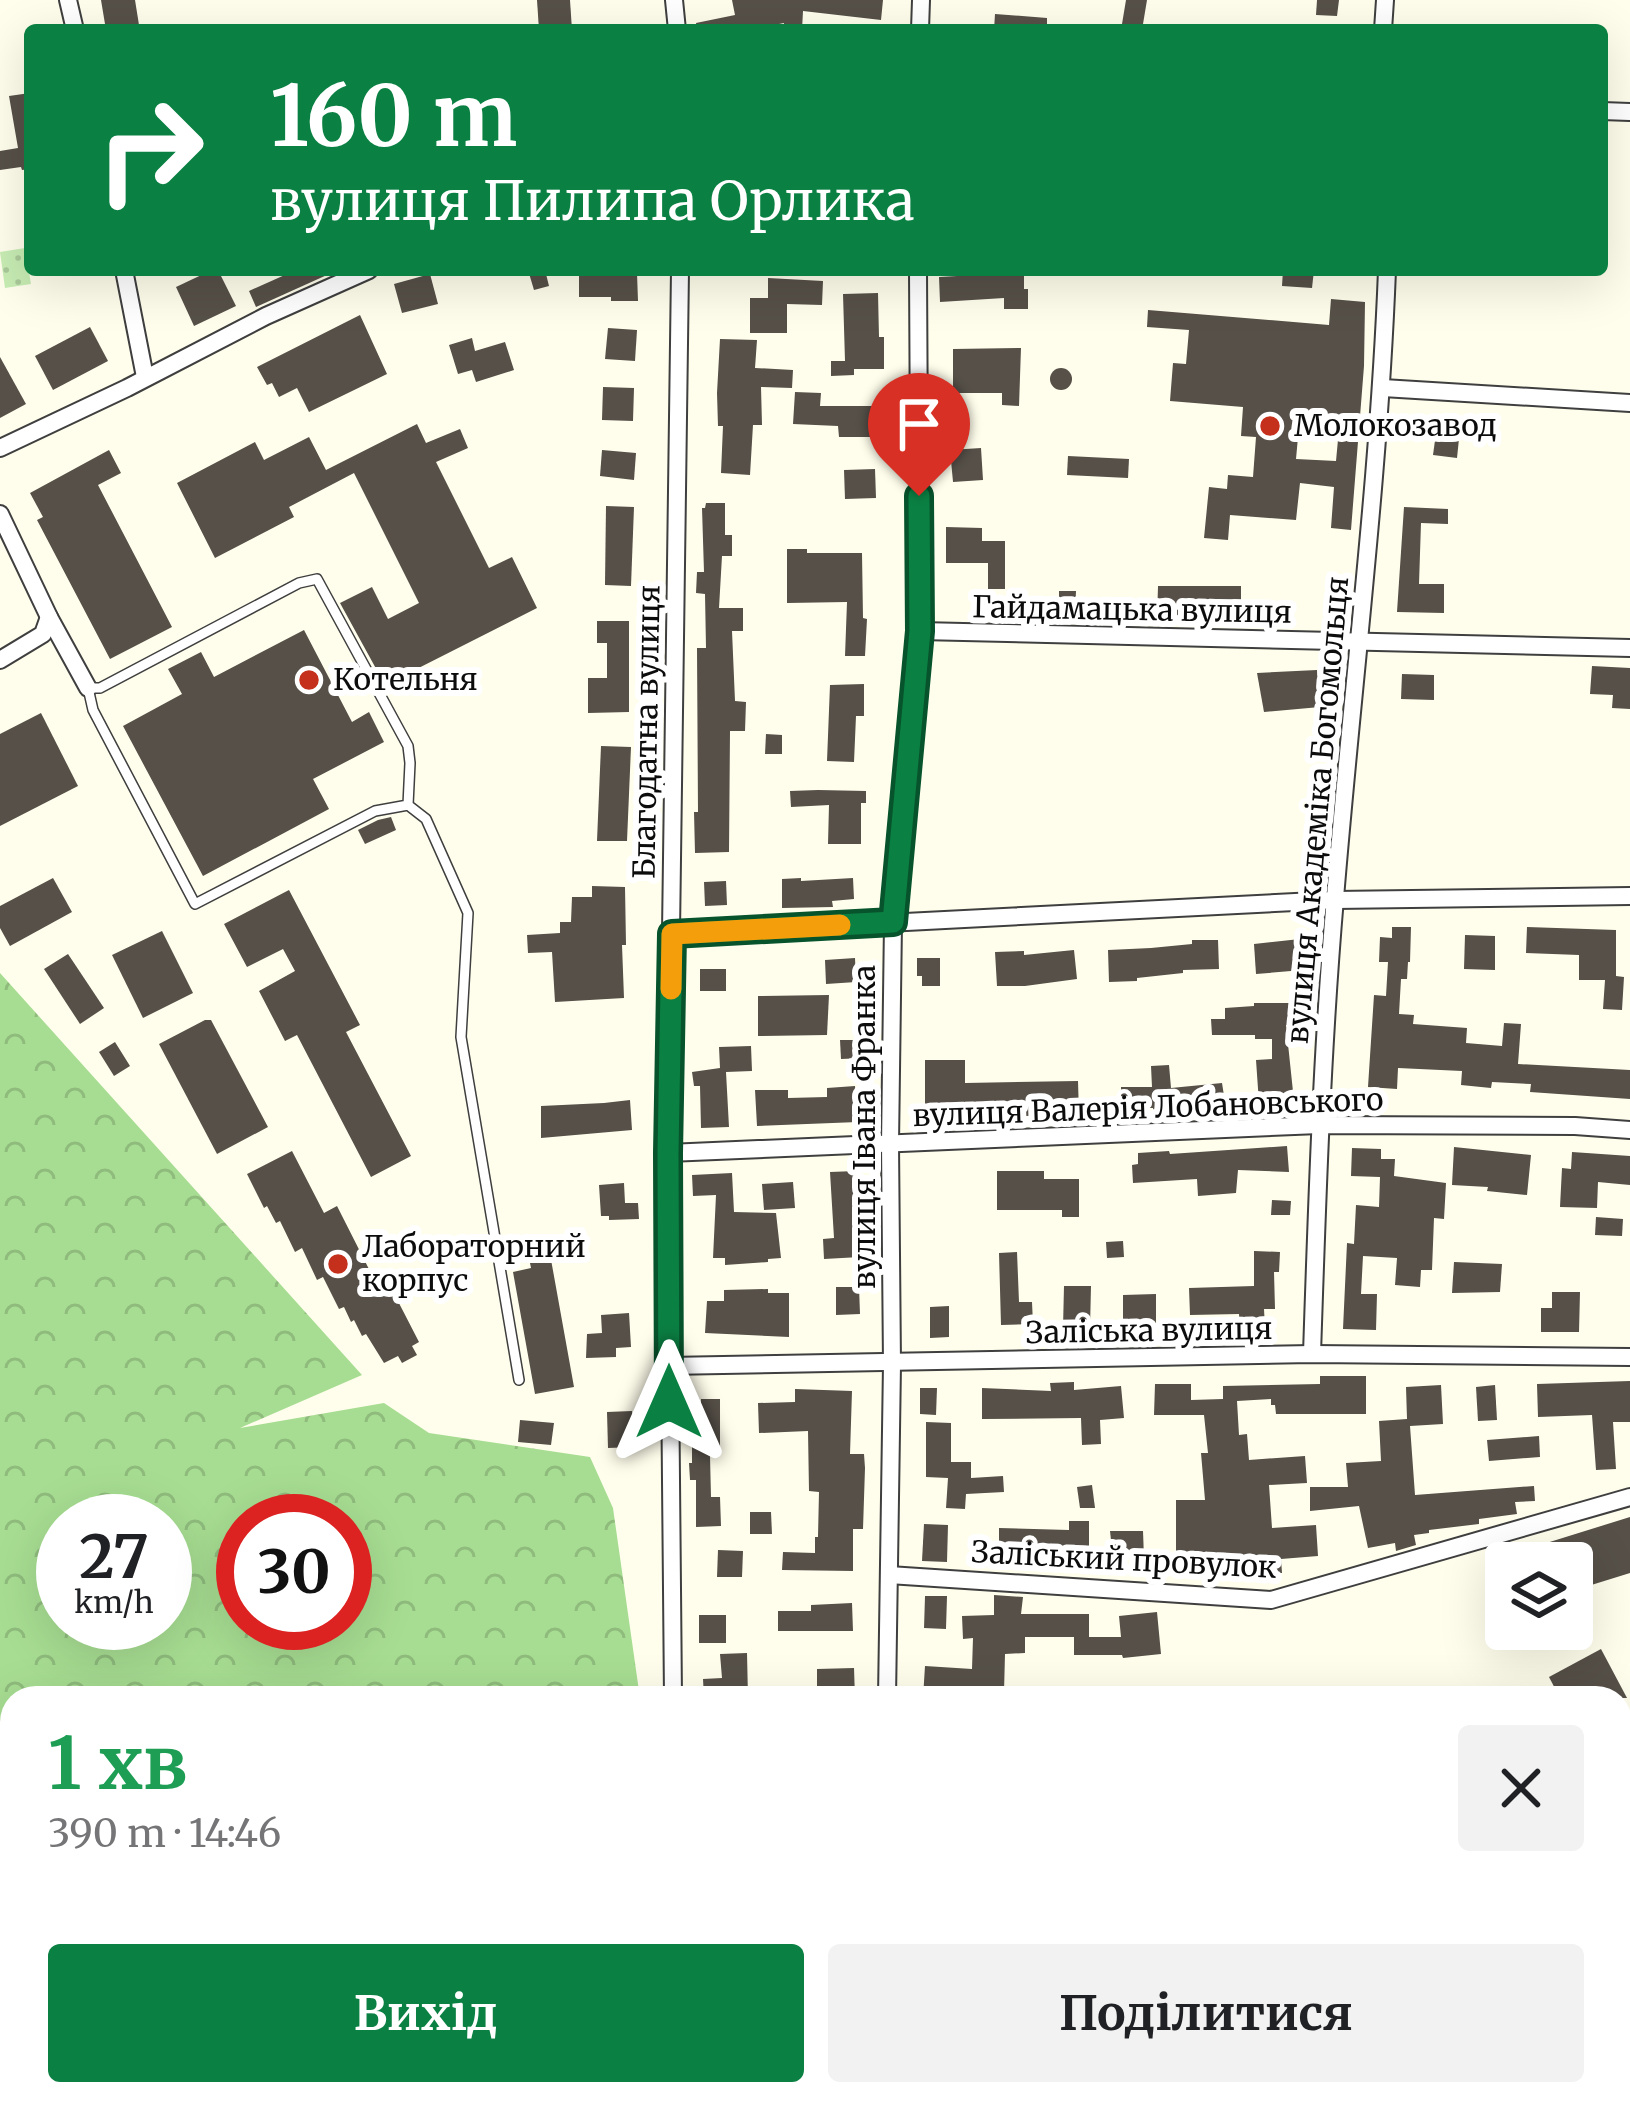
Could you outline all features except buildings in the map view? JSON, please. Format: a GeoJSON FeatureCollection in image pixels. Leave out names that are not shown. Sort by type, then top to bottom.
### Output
{"type":"FeatureCollection","features":[{"type":"Feature","properties":{"kind":"street"},"geometry":{"type":"LineString","coordinates":[[125,276],[145,376]]}},
{"type":"Feature","properties":{"kind":"street"},"geometry":{"type":"LineString","coordinates":[[0,448],[356,276]]}},
{"type":"Feature","properties":{"kind":"street","name":"Благодатна вулиця"},"geometry":{"type":"LineString","coordinates":[[673,1686],[668,1153],[680,276]]}},
{"type":"Feature","properties":{"kind":"street","name":"вулиця Івана Франка"},"geometry":{"type":"LineString","coordinates":[[887,1686],[893,922],[920,631],[918,276]]}},
{"type":"Feature","properties":{"kind":"street","name":"вулиця Академіка Богомольця"},"geometry":{"type":"LineString","coordinates":[[1312,1354],[1319,1125],[1382,388],[1387,276]]}},
{"type":"Feature","properties":{"kind":"street"},"geometry":{"type":"LineString","coordinates":[[1382,388],[1630,403]]}},
{"type":"Feature","properties":{"kind":"street"},"geometry":{"type":"LineString","coordinates":[[0,514],[88,688]]}},
{"type":"Feature","properties":{"kind":"street"},"geometry":{"type":"LineString","coordinates":[[0,660],[43,634],[49,617]]}},
{"type":"Feature","properties":{"kind":"street","name":"Гайдамацька вулиця"},"geometry":{"type":"LineString","coordinates":[[920,631],[1630,648]]}},
{"type":"Feature","properties":{"kind":"street"},"geometry":{"type":"LineString","coordinates":[[672,934],[1335,900],[1630,896]]}},
{"type":"Feature","properties":{"kind":"street","name":"вулиця Валерія Лобановського"},"geometry":{"type":"LineString","coordinates":[[668,1153],[1319,1125],[1630,1130]]}},
{"type":"Feature","properties":{"kind":"street","name":"Заліська вулиця"},"geometry":{"type":"LineString","coordinates":[[668,1366],[1312,1354],[1630,1357]]}},
{"type":"Feature","properties":{"kind":"street","name":"Заліський провулок"},"geometry":{"type":"LineString","coordinates":[[890,1575],[1271,1600],[1630,1497]]}},
{"type":"Feature","properties":{"kind":"lane"},"geometry":{"type":"LineString","coordinates":[[408,805],[408,746],[316,579],[299,583],[100,688],[88,688],[93,710],[195,904],[375,811],[408,805],[426,819],[468,913],[461,1037],[520,1380]]}},
{"type":"Feature","properties":{"kind":"green space"},"geometry":{"type":"Polygon","coordinates":[[[24,248],[24,276],[30,276],[31,284],[5,288],[0,252],[24,248]]]}},
{"type":"Feature","properties":{"kind":"green space"},"geometry":{"type":"Polygon","coordinates":[[[0,973],[362,1375],[240,1428],[384,1403],[429,1433],[590,1457],[613,1508],[638,1686],[0,1686],[0,973]]]}},
{"type":"Feature","properties":{"kind":"slow traffic"},"geometry":{"type":"LineString","coordinates":[[671,989],[672,934],[840,925]]}},
{"type":"Feature","properties":{"kind":"place","name":"Молокозавод"},"geometry":{"type":"Point","coordinates":[1270,426]}},
{"type":"Feature","properties":{"kind":"place","name":"Котельня"},"geometry":{"type":"Point","coordinates":[309,680]}},
{"type":"Feature","properties":{"kind":"place","name":"Лабораторний корпус"},"geometry":{"type":"Point","coordinates":[338,1264]}},
{"type":"Feature","properties":{"kind":"route"},"geometry":{"type":"LineString","coordinates":[[669,1402],[672,934],[893,922],[920,631],[919,496]]}}]}
